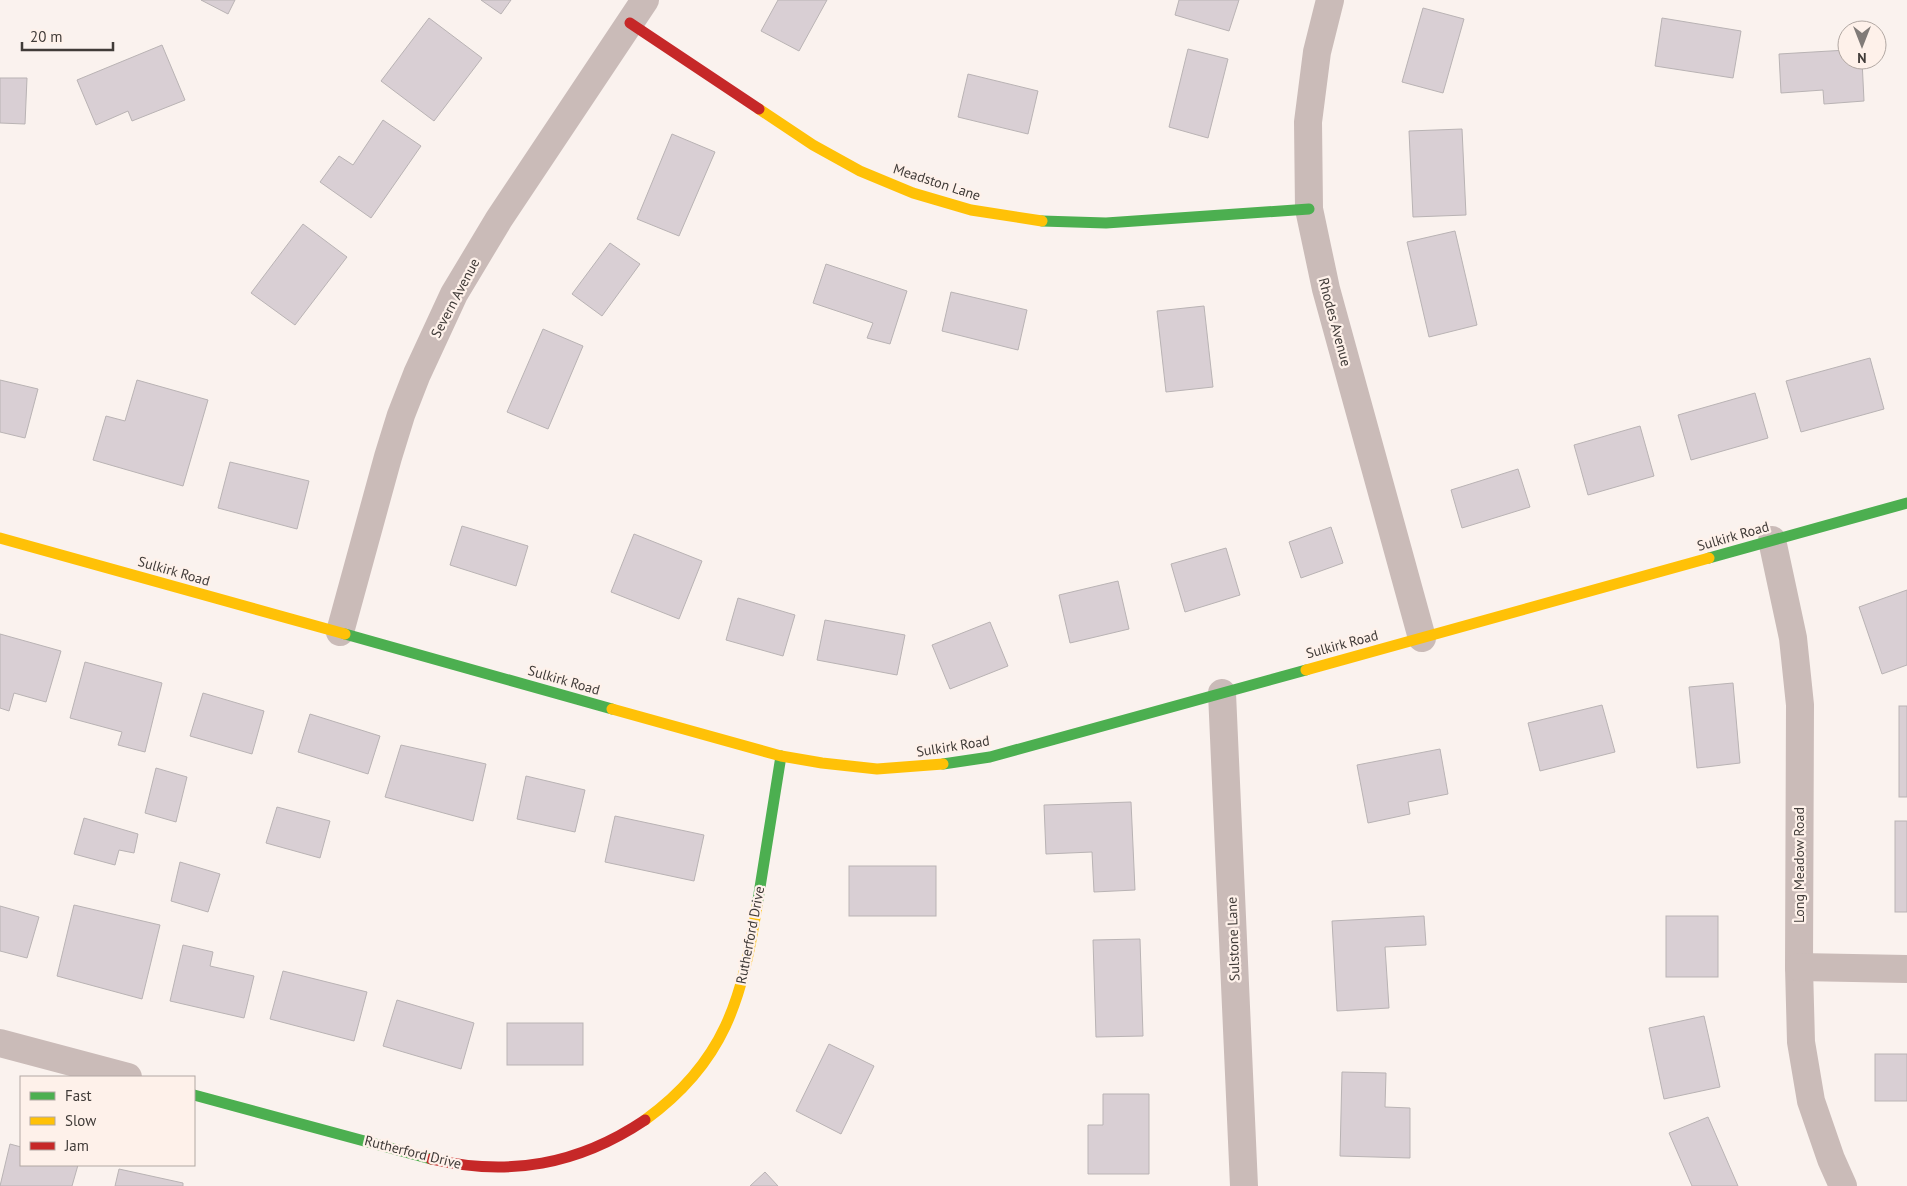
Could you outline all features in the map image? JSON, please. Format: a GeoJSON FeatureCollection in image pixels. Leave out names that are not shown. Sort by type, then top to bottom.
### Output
{"type":"FeatureCollection","features":[{"type":"Feature","properties":{"kind":"street","name":"Severn Avenue"},"geometry":{"type":"LineString","coordinates":[[340,632],[401,415],[417,374],[454,294],[499,219],[646,0]]}},
{"type":"Feature","properties":{"kind":"street","name":"Rhodes Avenue"},"geometry":{"type":"LineString","coordinates":[[1330,0],[1317,52],[1308,122],[1309,209],[1326,289],[1422,638]]}},
{"type":"Feature","properties":{"kind":"street","name":"Meadston Lane"},"geometry":{"type":"LineString","coordinates":[[630,23],[813,145],[860,171],[914,193],[971,210],[1038,221],[1106,223],[1309,209]]}},
{"type":"Feature","properties":{"kind":"street","name":"Sulkirk Road"},"geometry":{"type":"LineString","coordinates":[[0,538],[782,756],[824,764],[889,769],[926,767],[990,757],[1907,503]]}},
{"type":"Feature","properties":{"kind":"street","name":"Long Meadow Road"},"geometry":{"type":"LineString","coordinates":[[1772,540],[1794,638],[1800,705],[1799,967],[1801,1042],[1812,1101],[1831,1159],[1844,1186]]}},
{"type":"Feature","properties":{"kind":"street","name":"Sulstone Lane"},"geometry":{"type":"LineString","coordinates":[[1222,693],[1244,1186]]}},
{"type":"Feature","properties":{"kind":"street","name":"Rutherford Drive"},"geometry":{"type":"LineString","coordinates":[[195,1095],[430,1158],[471,1166],[519,1167],[558,1161],[601,1147],[621,1137],[658,1112],[674,1097],[700,1067],[725,1028],[734,1007],[748,962],[782,756]]}},
{"type":"Feature","properties":{"kind":"street"},"geometry":{"type":"LineString","coordinates":[[1799,967],[1907,969]]}},
{"type":"Feature","properties":{"kind":"street"},"geometry":{"type":"LineString","coordinates":[[0,1043],[124,1076]]}},
{"type":"Feature","properties":{"kind":"building"},"geometry":{"type":"Polygon","coordinates":[[[201,0],[235,0],[228,14],[201,0]]]}},
{"type":"Feature","properties":{"kind":"building"},"geometry":{"type":"Polygon","coordinates":[[[481,0],[511,0],[501,14],[481,0]]]}},
{"type":"Feature","properties":{"kind":"building"},"geometry":{"type":"Polygon","coordinates":[[[778,0],[827,0],[799,51],[761,31],[778,0]]]}},
{"type":"Feature","properties":{"kind":"building"},"geometry":{"type":"Polygon","coordinates":[[[1179,0],[1239,0],[1229,31],[1175,15],[1179,0]]]}},
{"type":"Feature","properties":{"kind":"building"},"geometry":{"type":"Polygon","coordinates":[[[1423,8],[1464,19],[1443,93],[1402,82],[1423,8]]]}},
{"type":"Feature","properties":{"kind":"building"},"geometry":{"type":"Polygon","coordinates":[[[429,18],[482,58],[434,121],[381,81],[429,18]]]}},
{"type":"Feature","properties":{"kind":"building"},"geometry":{"type":"Polygon","coordinates":[[[1662,18],[1741,31],[1733,78],[1655,66],[1662,18]]]}},
{"type":"Feature","properties":{"kind":"building"},"geometry":{"type":"Polygon","coordinates":[[[162,45],[185,100],[132,121],[128,111],[96,125],[77,80],[162,45]]]}},
{"type":"Feature","properties":{"kind":"building"},"geometry":{"type":"Polygon","coordinates":[[[1188,49],[1228,59],[1208,138],[1169,127],[1188,49]]]}},
{"type":"Feature","properties":{"kind":"building"},"geometry":{"type":"Polygon","coordinates":[[[1837,51],[1837,70],[1862,70],[1864,101],[1824,104],[1823,90],[1781,93],[1779,54],[1837,51]]]}},
{"type":"Feature","properties":{"kind":"building"},"geometry":{"type":"Polygon","coordinates":[[[968,74],[1038,91],[1028,134],[958,117],[968,74]]]}},
{"type":"Feature","properties":{"kind":"building"},"geometry":{"type":"Polygon","coordinates":[[[0,78],[27,78],[25,124],[0,123],[0,78]]]}},
{"type":"Feature","properties":{"kind":"building"},"geometry":{"type":"Polygon","coordinates":[[[383,120],[421,146],[371,218],[320,182],[339,156],[353,165],[383,120]]]}},
{"type":"Feature","properties":{"kind":"building"},"geometry":{"type":"Polygon","coordinates":[[[1462,129],[1466,215],[1413,217],[1409,131],[1462,129]]]}},
{"type":"Feature","properties":{"kind":"building"},"geometry":{"type":"Polygon","coordinates":[[[672,134],[715,152],[679,236],[637,219],[672,134]]]}},
{"type":"Feature","properties":{"kind":"building"},"geometry":{"type":"Polygon","coordinates":[[[303,224],[347,257],[295,325],[251,293],[303,224]]]}},
{"type":"Feature","properties":{"kind":"building"},"geometry":{"type":"Polygon","coordinates":[[[1455,231],[1477,325],[1429,337],[1407,242],[1455,231]]]}},
{"type":"Feature","properties":{"kind":"building"},"geometry":{"type":"Polygon","coordinates":[[[610,243],[640,264],[602,316],[572,294],[610,243]]]}},
{"type":"Feature","properties":{"kind":"building"},"geometry":{"type":"Polygon","coordinates":[[[826,264],[907,291],[890,344],[867,338],[873,323],[813,303],[826,264]]]}},
{"type":"Feature","properties":{"kind":"building"},"geometry":{"type":"Polygon","coordinates":[[[951,292],[1027,310],[1018,350],[942,331],[951,292]]]}},
{"type":"Feature","properties":{"kind":"building"},"geometry":{"type":"Polygon","coordinates":[[[1204,306],[1213,387],[1166,392],[1157,311],[1204,306]]]}},
{"type":"Feature","properties":{"kind":"building"},"geometry":{"type":"Polygon","coordinates":[[[543,329],[583,346],[548,429],[507,412],[543,329]]]}},
{"type":"Feature","properties":{"kind":"building"},"geometry":{"type":"Polygon","coordinates":[[[1870,358],[1884,409],[1801,432],[1786,381],[1870,358]]]}},
{"type":"Feature","properties":{"kind":"building"},"geometry":{"type":"Polygon","coordinates":[[[0,380],[38,389],[25,438],[0,432],[0,380]]]}},
{"type":"Feature","properties":{"kind":"building"},"geometry":{"type":"Polygon","coordinates":[[[137,380],[208,400],[183,486],[93,460],[106,416],[125,421],[137,380]]]}},
{"type":"Feature","properties":{"kind":"building"},"geometry":{"type":"Polygon","coordinates":[[[1755,393],[1768,438],[1691,460],[1678,415],[1755,393]]]}},
{"type":"Feature","properties":{"kind":"building"},"geometry":{"type":"Polygon","coordinates":[[[1640,426],[1654,476],[1588,495],[1574,445],[1640,426]]]}},
{"type":"Feature","properties":{"kind":"building"},"geometry":{"type":"Polygon","coordinates":[[[230,462],[309,481],[297,529],[218,508],[230,462]]]}},
{"type":"Feature","properties":{"kind":"building"},"geometry":{"type":"Polygon","coordinates":[[[1518,469],[1530,507],[1462,528],[1451,490],[1518,469]]]}},
{"type":"Feature","properties":{"kind":"building"},"geometry":{"type":"Polygon","coordinates":[[[462,526],[528,546],[516,586],[450,565],[462,526]]]}},
{"type":"Feature","properties":{"kind":"building"},"geometry":{"type":"Polygon","coordinates":[[[1331,527],[1343,563],[1301,578],[1289,542],[1331,527]]]}},
{"type":"Feature","properties":{"kind":"building"},"geometry":{"type":"Polygon","coordinates":[[[634,534],[702,561],[679,619],[611,592],[634,534]]]}},
{"type":"Feature","properties":{"kind":"building"},"geometry":{"type":"Polygon","coordinates":[[[1226,548],[1240,595],[1185,612],[1171,564],[1226,548]]]}},
{"type":"Feature","properties":{"kind":"building"},"geometry":{"type":"Polygon","coordinates":[[[1118,581],[1129,629],[1070,643],[1059,595],[1118,581]]]}},
{"type":"Feature","properties":{"kind":"building"},"geometry":{"type":"Polygon","coordinates":[[[1907,590],[1907,665],[1882,674],[1859,607],[1907,590]]]}},
{"type":"Feature","properties":{"kind":"building"},"geometry":{"type":"Polygon","coordinates":[[[738,598],[795,615],[783,656],[726,640],[738,598]]]}},
{"type":"Feature","properties":{"kind":"building"},"geometry":{"type":"Polygon","coordinates":[[[825,620],[905,635],[897,675],[817,660],[825,620]]]}},
{"type":"Feature","properties":{"kind":"building"},"geometry":{"type":"Polygon","coordinates":[[[990,622],[1008,666],[950,689],[932,645],[990,622]]]}},
{"type":"Feature","properties":{"kind":"building"},"geometry":{"type":"Polygon","coordinates":[[[0,634],[61,651],[46,702],[14,693],[9,711],[0,708],[0,634]]]}},
{"type":"Feature","properties":{"kind":"building"},"geometry":{"type":"Polygon","coordinates":[[[85,662],[162,683],[145,752],[118,745],[122,732],[70,718],[85,662]]]}},
{"type":"Feature","properties":{"kind":"building"},"geometry":{"type":"Polygon","coordinates":[[[1733,683],[1740,763],[1697,768],[1689,687],[1733,683]]]}},
{"type":"Feature","properties":{"kind":"building"},"geometry":{"type":"Polygon","coordinates":[[[203,693],[264,711],[252,754],[190,736],[203,693]]]}},
{"type":"Feature","properties":{"kind":"building"},"geometry":{"type":"Polygon","coordinates":[[[1602,705],[1615,752],[1540,771],[1528,723],[1602,705]]]}},
{"type":"Feature","properties":{"kind":"building"},"geometry":{"type":"Polygon","coordinates":[[[1899,706],[1907,706],[1907,797],[1899,797],[1899,706]]]}},
{"type":"Feature","properties":{"kind":"building"},"geometry":{"type":"Polygon","coordinates":[[[310,714],[380,736],[368,774],[298,752],[310,714]]]}},
{"type":"Feature","properties":{"kind":"building"},"geometry":{"type":"Polygon","coordinates":[[[401,745],[486,764],[473,821],[385,797],[401,745]]]}},
{"type":"Feature","properties":{"kind":"building"},"geometry":{"type":"Polygon","coordinates":[[[1440,749],[1448,794],[1408,802],[1410,814],[1368,823],[1357,765],[1440,749]]]}},
{"type":"Feature","properties":{"kind":"building"},"geometry":{"type":"Polygon","coordinates":[[[156,768],[187,777],[176,822],[145,813],[156,768]]]}},
{"type":"Feature","properties":{"kind":"building"},"geometry":{"type":"Polygon","coordinates":[[[526,776],[585,790],[575,832],[517,819],[526,776]]]}},
{"type":"Feature","properties":{"kind":"building"},"geometry":{"type":"Polygon","coordinates":[[[1131,802],[1135,890],[1094,892],[1092,852],[1046,854],[1044,805],[1131,802]]]}},
{"type":"Feature","properties":{"kind":"building"},"geometry":{"type":"Polygon","coordinates":[[[277,807],[330,821],[320,858],[266,843],[277,807]]]}},
{"type":"Feature","properties":{"kind":"building"},"geometry":{"type":"Polygon","coordinates":[[[615,816],[704,835],[694,881],[605,862],[615,816]]]}},
{"type":"Feature","properties":{"kind":"building"},"geometry":{"type":"Polygon","coordinates":[[[84,818],[138,834],[134,853],[119,850],[115,865],[74,854],[84,818]]]}},
{"type":"Feature","properties":{"kind":"building"},"geometry":{"type":"Polygon","coordinates":[[[1895,821],[1907,821],[1907,912],[1895,912],[1895,821]]]}},
{"type":"Feature","properties":{"kind":"building"},"geometry":{"type":"Polygon","coordinates":[[[180,862],[220,874],[208,912],[171,901],[180,862]]]}},
{"type":"Feature","properties":{"kind":"building"},"geometry":{"type":"Polygon","coordinates":[[[849,866],[936,866],[936,916],[849,916],[849,866]]]}},
{"type":"Feature","properties":{"kind":"building"},"geometry":{"type":"Polygon","coordinates":[[[74,905],[160,925],[142,999],[57,976],[74,905]]]}},
{"type":"Feature","properties":{"kind":"building"},"geometry":{"type":"Polygon","coordinates":[[[0,906],[39,917],[27,958],[0,951],[0,906]]]}},
{"type":"Feature","properties":{"kind":"building"},"geometry":{"type":"Polygon","coordinates":[[[1424,916],[1426,945],[1385,947],[1389,1008],[1337,1011],[1332,921],[1424,916]]]}},
{"type":"Feature","properties":{"kind":"building"},"geometry":{"type":"Polygon","coordinates":[[[1666,916],[1718,916],[1718,977],[1666,977],[1666,916]]]}},
{"type":"Feature","properties":{"kind":"building"},"geometry":{"type":"Polygon","coordinates":[[[1140,939],[1143,1036],[1096,1037],[1093,940],[1140,939]]]}},
{"type":"Feature","properties":{"kind":"building"},"geometry":{"type":"Polygon","coordinates":[[[183,945],[213,952],[210,966],[254,976],[244,1018],[170,1001],[183,945]]]}},
{"type":"Feature","properties":{"kind":"building"},"geometry":{"type":"Polygon","coordinates":[[[283,971],[367,992],[354,1041],[270,1019],[283,971]]]}},
{"type":"Feature","properties":{"kind":"building"},"geometry":{"type":"Polygon","coordinates":[[[397,1000],[474,1023],[461,1069],[383,1046],[397,1000]]]}},
{"type":"Feature","properties":{"kind":"building"},"geometry":{"type":"Polygon","coordinates":[[[1704,1016],[1720,1087],[1664,1099],[1649,1028],[1704,1016]]]}},
{"type":"Feature","properties":{"kind":"building"},"geometry":{"type":"Polygon","coordinates":[[[507,1023],[583,1023],[583,1065],[507,1065],[507,1023]]]}},
{"type":"Feature","properties":{"kind":"building"},"geometry":{"type":"Polygon","coordinates":[[[829,1044],[874,1066],[841,1134],[796,1111],[829,1044]]]}},
{"type":"Feature","properties":{"kind":"building"},"geometry":{"type":"Polygon","coordinates":[[[1875,1054],[1907,1054],[1907,1101],[1875,1101],[1875,1054]]]}},
{"type":"Feature","properties":{"kind":"building"},"geometry":{"type":"Polygon","coordinates":[[[1342,1072],[1386,1073],[1385,1107],[1410,1108],[1410,1158],[1340,1156],[1342,1072]]]}},
{"type":"Feature","properties":{"kind":"building"},"geometry":{"type":"Polygon","coordinates":[[[1103,1094],[1149,1094],[1149,1174],[1088,1174],[1088,1125],[1103,1125],[1103,1094]]]}},
{"type":"Feature","properties":{"kind":"building"},"geometry":{"type":"Polygon","coordinates":[[[1708,1117],[1738,1186],[1692,1186],[1669,1133],[1708,1117]]]}},
{"type":"Feature","properties":{"kind":"building"},"geometry":{"type":"Polygon","coordinates":[[[10,1144],[20,1147],[20,1166],[78,1166],[72,1186],[0,1186],[10,1144]]]}},
{"type":"Feature","properties":{"kind":"building"},"geometry":{"type":"Polygon","coordinates":[[[119,1169],[183,1183],[183,1186],[115,1186],[119,1169]]]}},
{"type":"Feature","properties":{"kind":"building"},"geometry":{"type":"Polygon","coordinates":[[[765,1172],[778,1186],[750,1186],[765,1172]]]}},
{"type":"Feature","properties":{"kind":"traffic: fast"},"geometry":{"type":"LineString","coordinates":[[1042,221],[1106,223],[1309,209]]}},
{"type":"Feature","properties":{"kind":"traffic: fast"},"geometry":{"type":"LineString","coordinates":[[1709,558],[1907,503]]}},
{"type":"Feature","properties":{"kind":"traffic: fast"},"geometry":{"type":"LineString","coordinates":[[345,634],[612,709]]}},
{"type":"Feature","properties":{"kind":"traffic: fast"},"geometry":{"type":"LineString","coordinates":[[943,764],[990,757],[1306,670]]}},
{"type":"Feature","properties":{"kind":"traffic: fast"},"geometry":{"type":"LineString","coordinates":[[757,906],[781,756]]}},
{"type":"Feature","properties":{"kind":"traffic: fast"},"geometry":{"type":"LineString","coordinates":[[195,1095],[431,1159]]}},
{"type":"Feature","properties":{"kind":"traffic: slow"},"geometry":{"type":"LineString","coordinates":[[759,109],[813,145],[860,171],[913,193],[971,210],[1042,221]]}},
{"type":"Feature","properties":{"kind":"traffic: slow"},"geometry":{"type":"LineString","coordinates":[[0,538],[345,634]]}},
{"type":"Feature","properties":{"kind":"traffic: slow"},"geometry":{"type":"LineString","coordinates":[[1306,670],[1709,558]]}},
{"type":"Feature","properties":{"kind":"traffic: slow"},"geometry":{"type":"LineString","coordinates":[[612,709],[781,756],[822,763],[877,769],[943,764]]}},
{"type":"Feature","properties":{"kind":"traffic: slow"},"geometry":{"type":"LineString","coordinates":[[645,1120],[672,1098],[694,1075],[712,1051],[736,999],[744,971],[757,906]]}},
{"type":"Feature","properties":{"kind":"traffic: jam"},"geometry":{"type":"LineString","coordinates":[[630,23],[759,109]]}},
{"type":"Feature","properties":{"kind":"traffic: jam"},"geometry":{"type":"LineString","coordinates":[[431,1159],[488,1167],[542,1163],[594,1148],[645,1120]]}}]}
